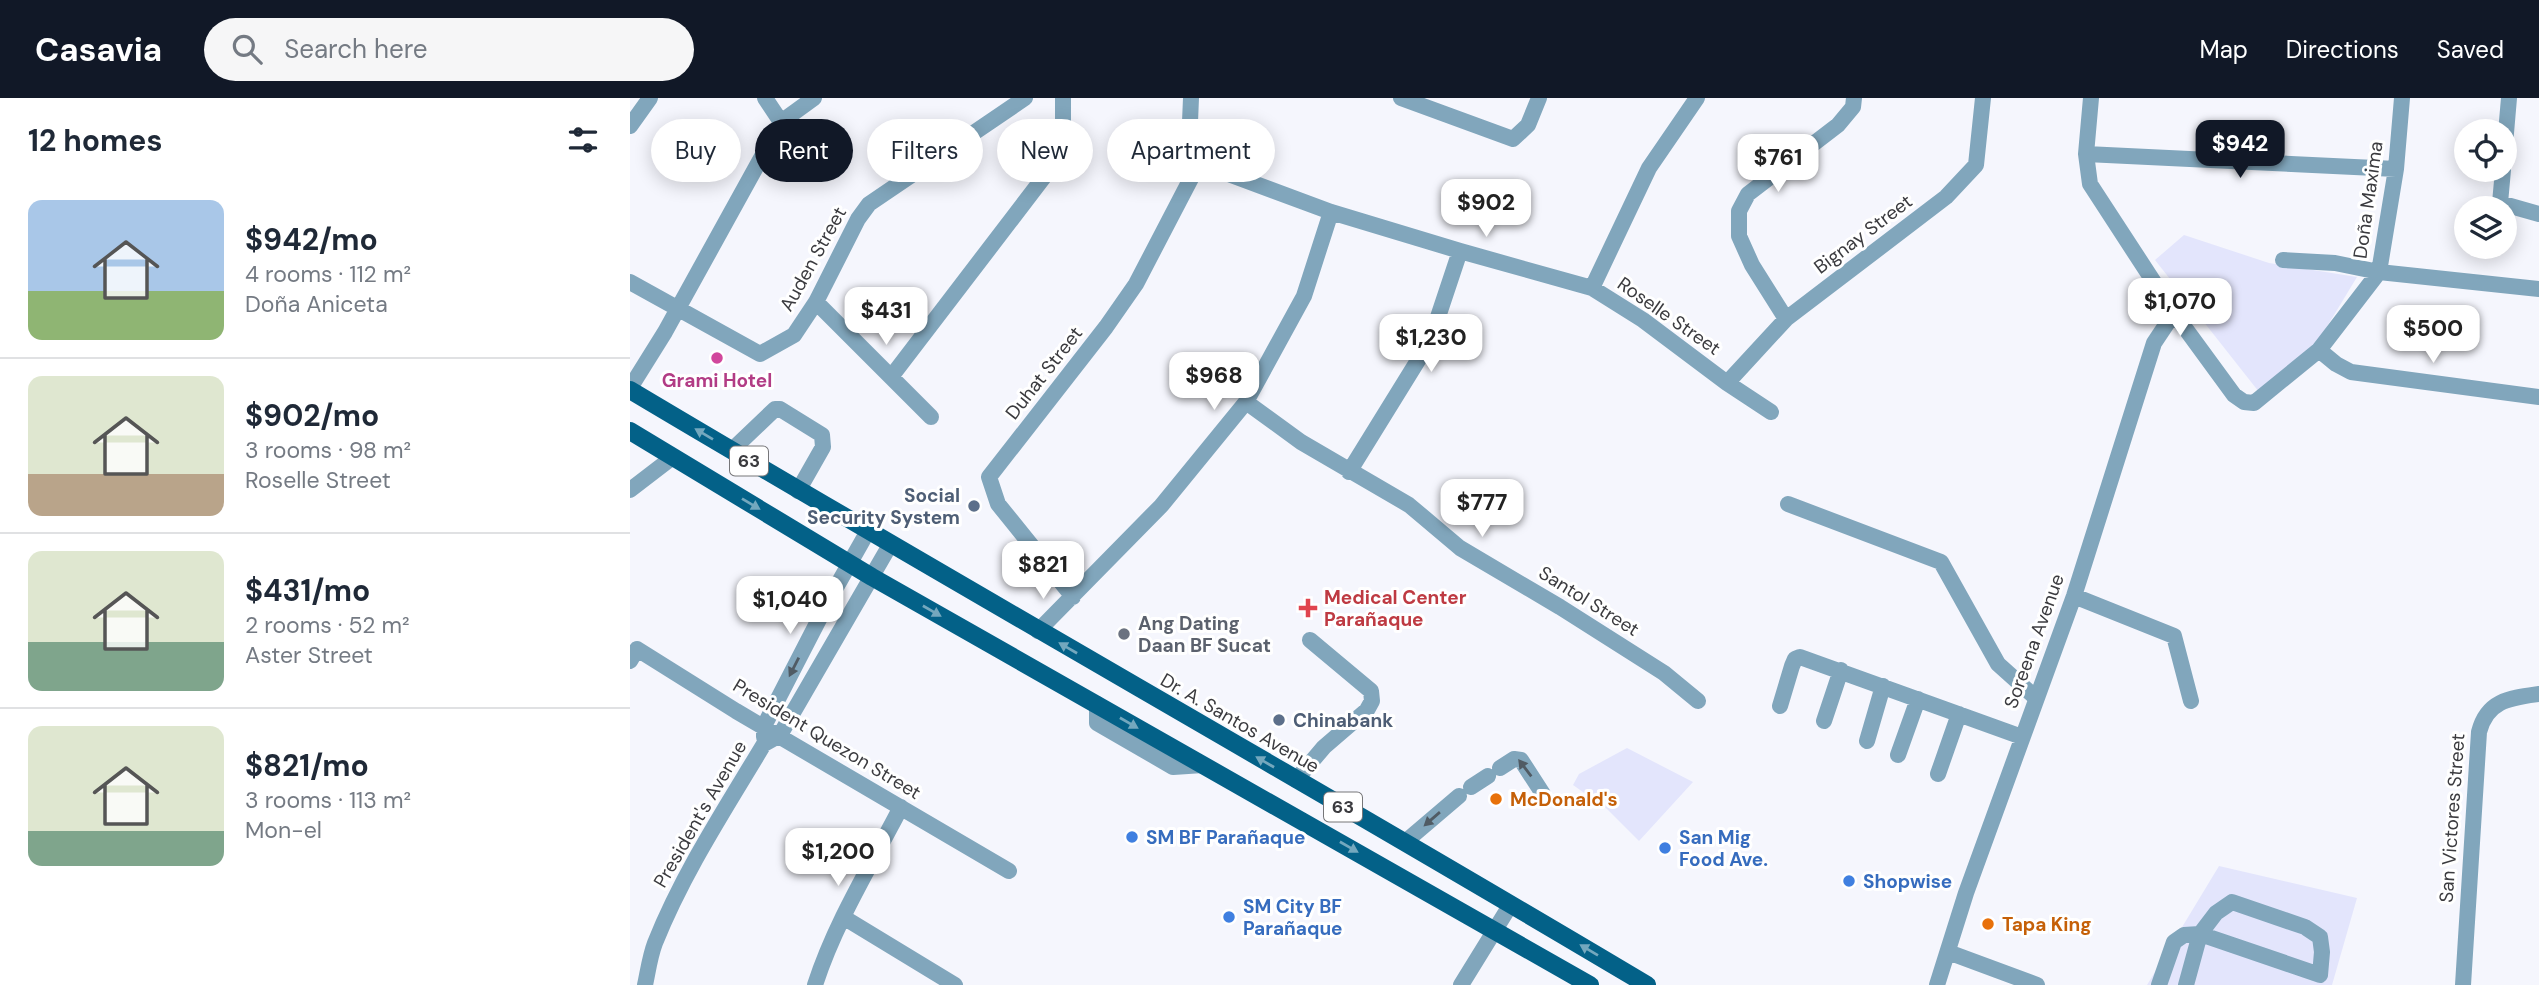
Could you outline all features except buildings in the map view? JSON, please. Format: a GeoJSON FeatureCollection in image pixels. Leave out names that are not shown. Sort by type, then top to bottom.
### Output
{"type":"FeatureCollection","features":[{"type":"Feature","properties":{"kind":"main road","name":"Dr. A. Santos Avenue"},"geometry":{"type":"LineString","coordinates":[[630,389],[890,545],[1647,985]]}},
{"type":"Feature","properties":{"kind":"main road","name":"63"},"geometry":{"type":"LineString","coordinates":[[630,431],[872,577],[1589,985]]}},
{"type":"Feature","properties":{"kind":"street"},"geometry":{"type":"LineString","coordinates":[[630,126],[650,98]]}},
{"type":"Feature","properties":{"kind":"street"},"geometry":{"type":"LineString","coordinates":[[765,98],[779,119]]}},
{"type":"Feature","properties":{"kind":"street"},"geometry":{"type":"LineString","coordinates":[[785,119],[814,98]]}},
{"type":"Feature","properties":{"kind":"street","name":"Auden Street"},"geometry":{"type":"LineString","coordinates":[[630,282],[760,354],[794,335],[816,302],[858,219],[869,204],[1025,98]]}},
{"type":"Feature","properties":{"kind":"street"},"geometry":{"type":"LineString","coordinates":[[891,377],[1063,152],[1063,98]]}},
{"type":"Feature","properties":{"kind":"street"},"geometry":{"type":"LineString","coordinates":[[1190,119],[1191,98]]}},
{"type":"Feature","properties":{"kind":"street"},"geometry":{"type":"LineString","coordinates":[[1401,98],[1513,139],[1528,125],[1539,98]]}},
{"type":"Feature","properties":{"kind":"street"},"geometry":{"type":"LineString","coordinates":[[1592,288],[1649,168],[1697,98]]}},
{"type":"Feature","properties":{"kind":"street"},"geometry":{"type":"LineString","coordinates":[[1786,319],[1747,255],[1739,236],[1739,211],[1748,194],[1838,125],[1853,107],[1854,98]]}},
{"type":"Feature","properties":{"kind":"street","name":"Bignay Street"},"geometry":{"type":"LineString","coordinates":[[1727,383],[1786,319],[1946,197],[1976,164],[1983,98]]}},
{"type":"Feature","properties":{"kind":"street"},"geometry":{"type":"LineString","coordinates":[[2091,98],[2086,154],[2090,184],[2174,313]]}},
{"type":"Feature","properties":{"kind":"street","name":"Doña Maxima"},"geometry":{"type":"LineString","coordinates":[[2174,313],[2234,395],[2244,402],[2254,403],[2319,350],[2379,272],[2396,169],[2402,98]]}},
{"type":"Feature","properties":{"kind":"street"},"geometry":{"type":"LineString","coordinates":[[2507,119],[2509,98]]}},
{"type":"Feature","properties":{"kind":"street"},"geometry":{"type":"LineString","coordinates":[[2086,154],[2396,169]]}},
{"type":"Feature","properties":{"kind":"street"},"geometry":{"type":"LineString","coordinates":[[630,389],[755,169]]}},
{"type":"Feature","properties":{"kind":"street","name":"Duhat Street"},"geometry":{"type":"LineString","coordinates":[[1073,597],[998,504],[989,477],[1107,327],[1136,284],[1189,182]]}},
{"type":"Feature","properties":{"kind":"street","name":"Roselle Street"},"geometry":{"type":"LineString","coordinates":[[1250,182],[1331,212],[1592,288],[1643,320],[1727,383],[1771,412]]}},
{"type":"Feature","properties":{"kind":"street"},"geometry":{"type":"LineString","coordinates":[[2502,182],[2500,203],[2539,214]]}},
{"type":"Feature","properties":{"kind":"street"},"geometry":{"type":"LineString","coordinates":[[1038,631],[1161,506],[1246,402],[1304,296],[1331,212]]}},
{"type":"Feature","properties":{"kind":"street"},"geometry":{"type":"LineString","coordinates":[[1349,472],[1430,341],[1460,251]]}},
{"type":"Feature","properties":{"kind":"street"},"geometry":{"type":"LineString","coordinates":[[2283,260],[2539,289]]}},
{"type":"Feature","properties":{"kind":"street"},"geometry":{"type":"LineString","coordinates":[[816,302],[931,417]]}},
{"type":"Feature","properties":{"kind":"street","name":"Soreena Avenue"},"geometry":{"type":"LineString","coordinates":[[1937,985],[1966,893],[2074,596],[2154,343],[2174,313]]}},
{"type":"Feature","properties":{"kind":"street"},"geometry":{"type":"LineString","coordinates":[[2319,350],[2351,372],[2539,397]]}},
{"type":"Feature","properties":{"kind":"street","name":"Santol Street"},"geometry":{"type":"LineString","coordinates":[[1246,402],[1301,442],[1409,505],[1460,548],[1664,673],[1698,701]]}},
{"type":"Feature","properties":{"kind":"street"},"geometry":{"type":"LineString","coordinates":[[732,450],[775,409],[780,409],[822,435],[823,447],[798,491]]}},
{"type":"Feature","properties":{"kind":"street"},"geometry":{"type":"LineString","coordinates":[[633,482],[673,457]]}},
{"type":"Feature","properties":{"kind":"street"},"geometry":{"type":"LineString","coordinates":[[1788,504],[1941,562],[1998,664],[2036,698]]}},
{"type":"Feature","properties":{"kind":"street","name":"President's Avenue"},"geometry":{"type":"LineString","coordinates":[[645,985],[654,946],[671,906],[705,842],[764,744],[764,726],[868,531]]}},
{"type":"Feature","properties":{"kind":"street"},"geometry":{"type":"LineString","coordinates":[[780,736],[890,545]]}},
{"type":"Feature","properties":{"kind":"street"},"geometry":{"type":"LineString","coordinates":[[2074,596],[2174,636],[2191,701]]}},
{"type":"Feature","properties":{"kind":"street"},"geometry":{"type":"LineString","coordinates":[[1296,780],[1324,747],[1367,710],[1372,701],[1371,691],[1310,640]]}},
{"type":"Feature","properties":{"kind":"street","name":"President Quezon Street"},"geometry":{"type":"LineString","coordinates":[[630,662],[637,649],[1009,871]]}},
{"type":"Feature","properties":{"kind":"street"},"geometry":{"type":"LineString","coordinates":[[1780,706],[1795,659],[1800,657],[2022,737]]}},
{"type":"Feature","properties":{"kind":"street"},"geometry":{"type":"LineString","coordinates":[[1824,721],[1841,670]]}},
{"type":"Feature","properties":{"kind":"street"},"geometry":{"type":"LineString","coordinates":[[1867,741],[1883,686]]}},
{"type":"Feature","properties":{"kind":"street","name":"San Victores Street"},"geometry":{"type":"LineString","coordinates":[[2463,985],[2481,724],[2483,717],[2495,704],[2516,697],[2539,695]]}},
{"type":"Feature","properties":{"kind":"street"},"geometry":{"type":"LineString","coordinates":[[1898,755],[1918,699]]}},
{"type":"Feature","properties":{"kind":"street"},"geometry":{"type":"LineString","coordinates":[[1938,774],[1959,714]]}},
{"type":"Feature","properties":{"kind":"street","name":"President's Avenue"},"geometry":{"type":"LineString","coordinates":[[764,744],[780,736]]}},
{"type":"Feature","properties":{"kind":"street"},"geometry":{"type":"LineString","coordinates":[[1405,842],[1465,792],[1514,759],[1521,760],[1543,794]]}},
{"type":"Feature","properties":{"kind":"street"},"geometry":{"type":"LineString","coordinates":[[815,985],[823,960],[843,917],[901,807]]}},
{"type":"Feature","properties":{"kind":"street"},"geometry":{"type":"LineString","coordinates":[[2159,985],[2174,942],[2184,935],[2200,934],[2249,953],[2320,975],[2320,937],[2305,927],[2232,902],[2216,913],[2200,934],[2186,985]]}},
{"type":"Feature","properties":{"kind":"street"},"geometry":{"type":"LineString","coordinates":[[1461,985],[1511,904]]}},
{"type":"Feature","properties":{"kind":"street"},"geometry":{"type":"LineString","coordinates":[[843,917],[955,985]]}},
{"type":"Feature","properties":{"kind":"street"},"geometry":{"type":"LineString","coordinates":[[1948,952],[2037,985]]}},
{"type":"Feature","properties":{"kind":"shaded area"},"geometry":{"type":"Polygon","coordinates":[[[2184,235],[2269,263],[2357,277],[2317,343],[2259,392],[2155,260],[2184,235]]]}},
{"type":"Feature","properties":{"kind":"shaded area"},"geometry":{"type":"Polygon","coordinates":[[[1627,748],[1693,782],[1639,841],[1607,809],[1573,785],[1579,774],[1627,748]]]}},
{"type":"Feature","properties":{"kind":"shaded area"},"geometry":{"type":"Polygon","coordinates":[[[2219,866],[2357,898],[2332,985],[2147,985],[2219,866]]]}},
{"type":"Feature","properties":{"kind":"place","name":"Grami Hotel"},"geometry":{"type":"Point","coordinates":[717,358]}},
{"type":"Feature","properties":{"kind":"place","name":"Social Security System"},"geometry":{"type":"Point","coordinates":[974,506]}},
{"type":"Feature","properties":{"kind":"place","name":"Medical Center Parañaque"},"geometry":{"type":"Point","coordinates":[1308,608]}},
{"type":"Feature","properties":{"kind":"place","name":"Ang Dating Daan BF Sucat"},"geometry":{"type":"Point","coordinates":[1124,634]}},
{"type":"Feature","properties":{"kind":"place","name":"Chinabank"},"geometry":{"type":"Point","coordinates":[1279,720]}},
{"type":"Feature","properties":{"kind":"place","name":"McDonald's"},"geometry":{"type":"Point","coordinates":[1496,799]}},
{"type":"Feature","properties":{"kind":"place","name":"SM BF Parañaque"},"geometry":{"type":"Point","coordinates":[1132,837]}},
{"type":"Feature","properties":{"kind":"place","name":"San Mig Food Ave."},"geometry":{"type":"Point","coordinates":[1665,848]}},
{"type":"Feature","properties":{"kind":"place","name":"Shopwise"},"geometry":{"type":"Point","coordinates":[1849,881]}},
{"type":"Feature","properties":{"kind":"place","name":"SM City BF Parañaque"},"geometry":{"type":"Point","coordinates":[1229,917]}},
{"type":"Feature","properties":{"kind":"place","name":"Tapa King"},"geometry":{"type":"Point","coordinates":[1988,924]}}]}
